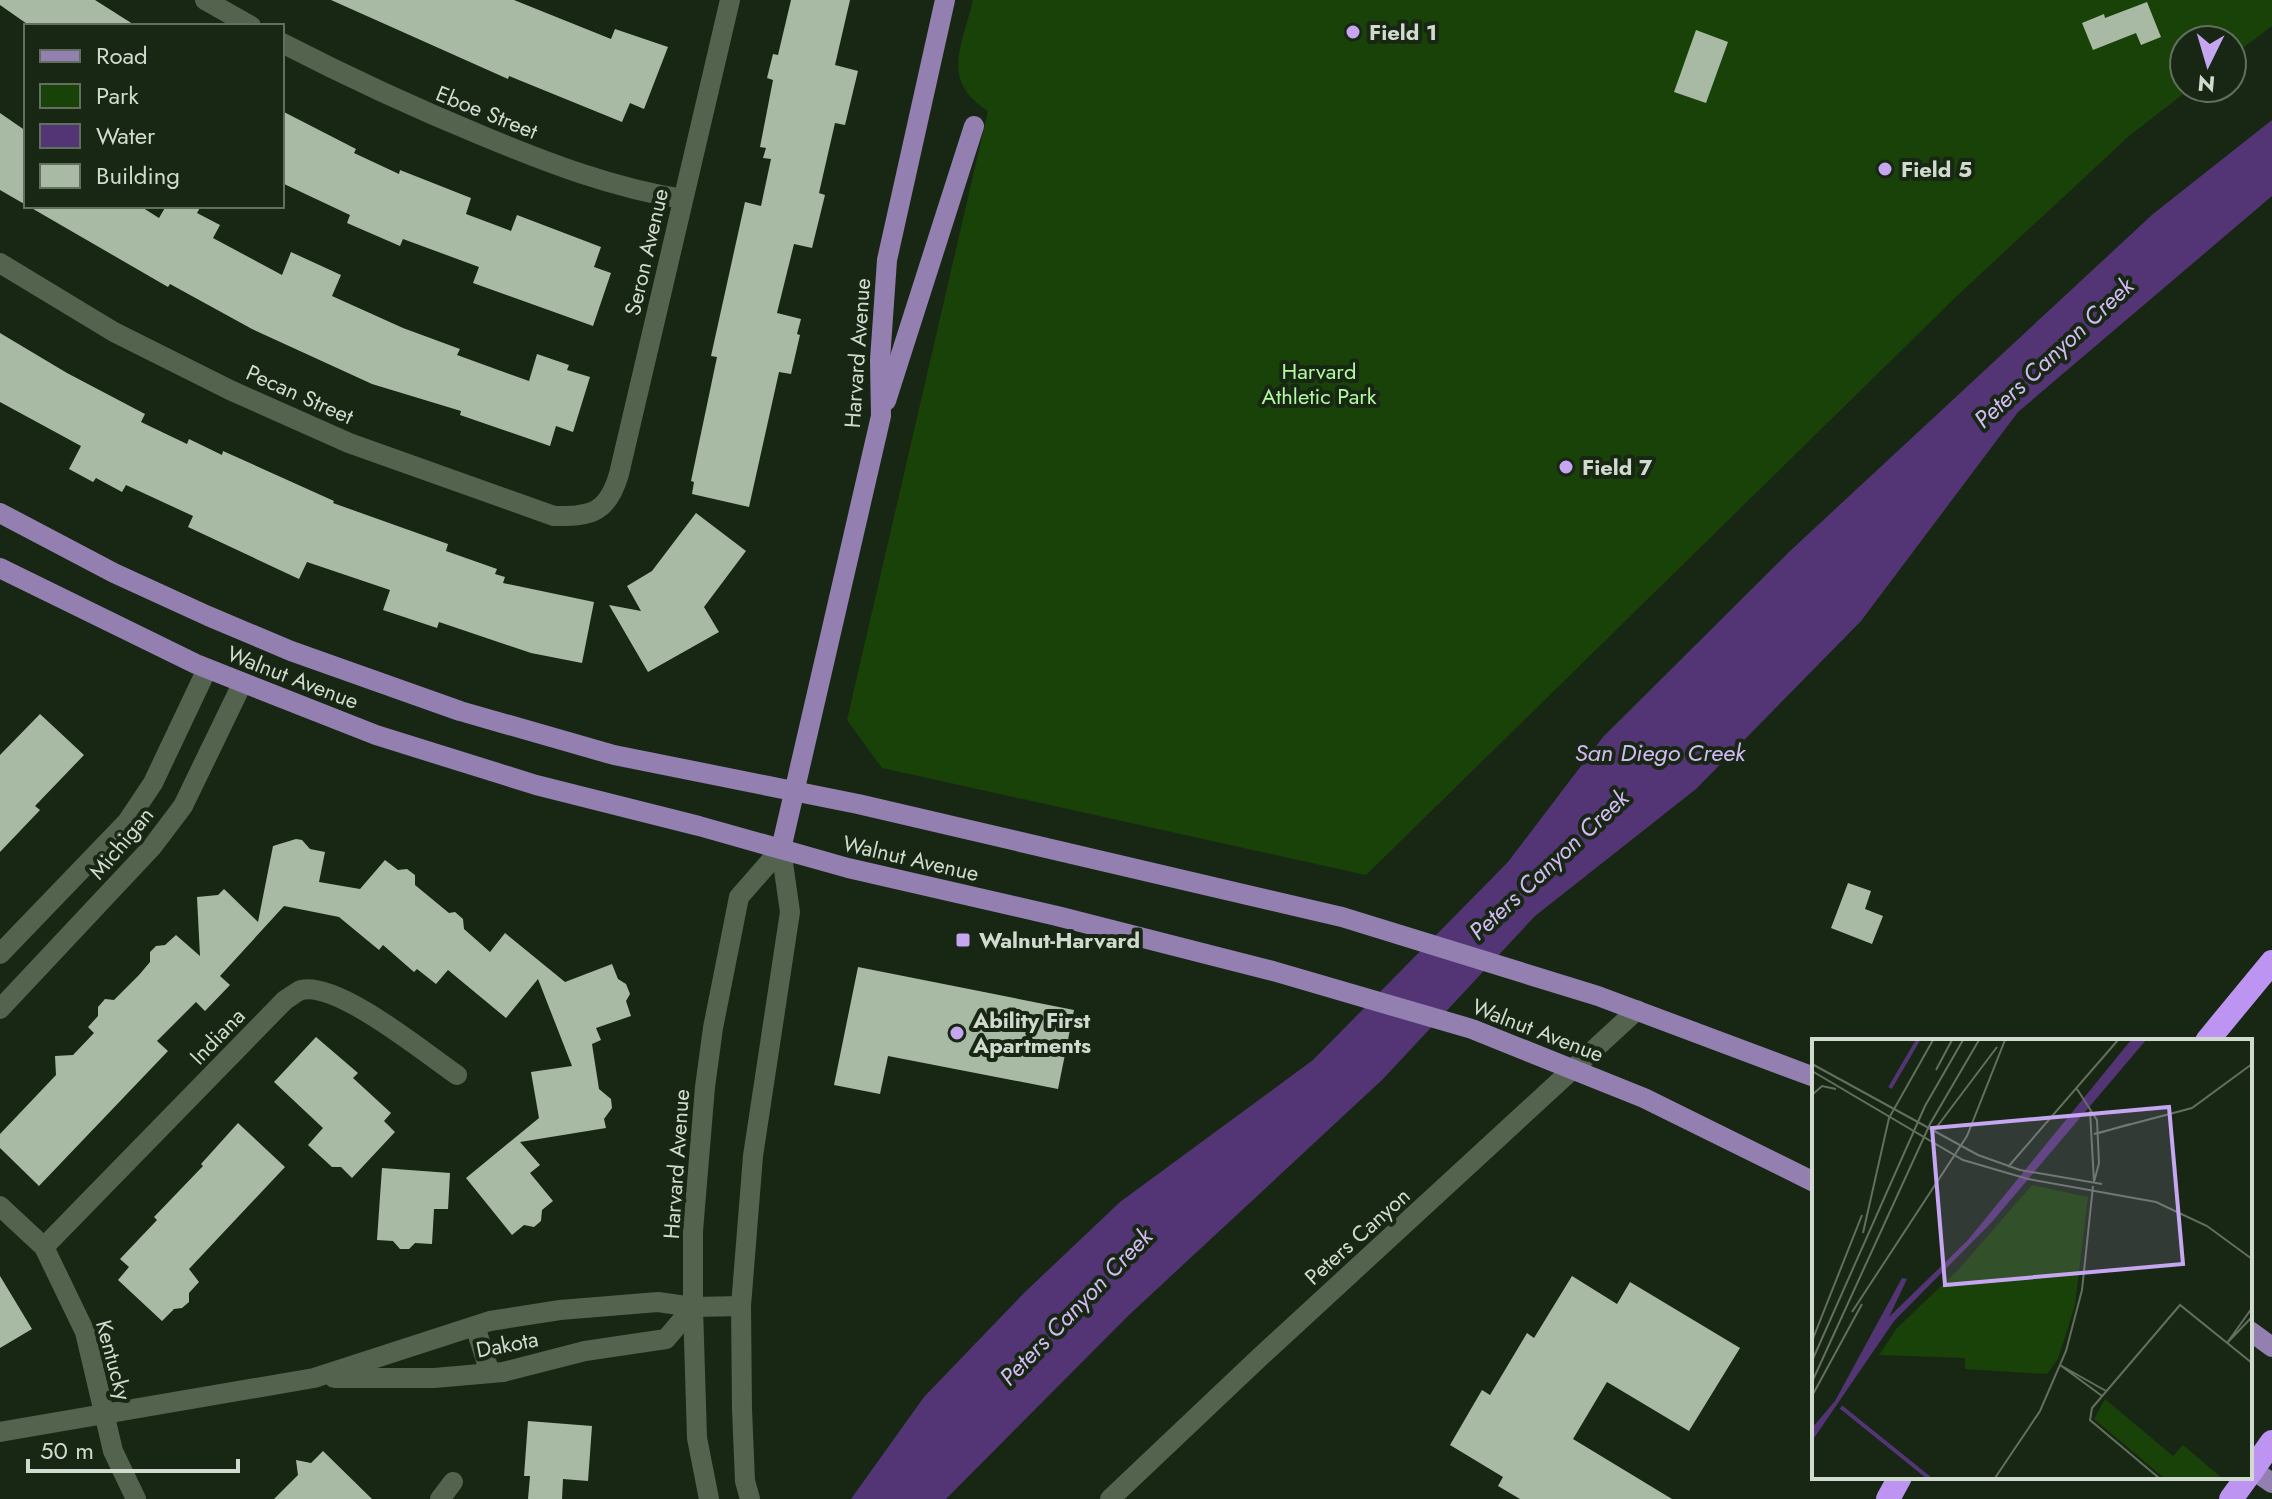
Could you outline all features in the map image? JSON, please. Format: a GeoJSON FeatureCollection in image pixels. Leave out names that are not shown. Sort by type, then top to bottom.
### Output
{"type":"FeatureCollection","features":[{"type":"Feature","properties":{"kind":"highway"},"geometry":{"type":"LineString","coordinates":[[2209,1039],[2272,962]]}},
{"type":"Feature","properties":{"kind":"highway"},"geometry":{"type":"LineString","coordinates":[[2252,1469],[2272,1442]]}},
{"type":"Feature","properties":{"kind":"highway"},"geometry":{"type":"LineString","coordinates":[[1888,1499],[1899,1479]]}},
{"type":"Feature","properties":{"kind":"highway"},"geometry":{"type":"LineString","coordinates":[[2231,1499],[2245,1479]]}},
{"type":"Feature","properties":{"kind":"main road","name":"Harvard Avenue"},"geometry":{"type":"LineString","coordinates":[[781,849],[881,416],[880,360],[887,260],[945,0]]}},
{"type":"Feature","properties":{"kind":"main road"},"geometry":{"type":"LineString","coordinates":[[881,416],[974,126]]}},
{"type":"Feature","properties":{"kind":"main road","name":"Walnut Avenue"},"geometry":{"type":"LineString","coordinates":[[0,513],[181,604],[291,651],[502,724],[614,755],[1231,890],[1397,932],[1531,973],[1812,1076]]}},
{"type":"Feature","properties":{"kind":"main road","name":"Walnut Avenue"},"geometry":{"type":"LineString","coordinates":[[0,568],[207,669],[376,735],[536,785],[848,868],[1057,916],[1342,990],[1472,1029],[1644,1098],[1812,1181]]}},
{"type":"Feature","properties":{"kind":"main road"},"geometry":{"type":"LineString","coordinates":[[2252,1332],[2272,1347]]}},
{"type":"Feature","properties":{"kind":"main road"},"geometry":{"type":"LineString","coordinates":[[2252,1474],[2272,1483]]}},
{"type":"Feature","properties":{"kind":"street"},"geometry":{"type":"LineString","coordinates":[[205,0],[247,24]]}},
{"type":"Feature","properties":{"kind":"street","name":"Seron Avenue"},"geometry":{"type":"LineString","coordinates":[[598,511],[613,495],[619,474],[730,0]]}},
{"type":"Feature","properties":{"kind":"street","name":"Eboe Street"},"geometry":{"type":"LineString","coordinates":[[284,44],[415,109],[545,162],[614,185],[683,199]]}},
{"type":"Feature","properties":{"kind":"street","name":"Pecan Street"},"geometry":{"type":"LineString","coordinates":[[0,263],[127,338],[230,390],[349,443],[554,516],[577,517],[598,511]]}},
{"type":"Feature","properties":{"kind":"street","name":"Michigan"},"geometry":{"type":"LineString","coordinates":[[0,954],[127,822],[153,783],[207,669]]}},
{"type":"Feature","properties":{"kind":"street","name":"Michigan"},"geometry":{"type":"LineString","coordinates":[[2,1003],[152,847],[183,806],[242,684]]}},
{"type":"Feature","properties":{"kind":"street","name":"Harvard Avenue"},"geometry":{"type":"LineString","coordinates":[[750,1499],[745,1481],[742,1424],[741,1306],[753,1156],[790,912],[781,849]]}},
{"type":"Feature","properties":{"kind":"street","name":"Harvard Avenue"},"geometry":{"type":"LineString","coordinates":[[709,1499],[697,1438],[693,1231],[713,1028],[739,897],[781,849]]}},
{"type":"Feature","properties":{"kind":"street","name":"Indiana"},"geometry":{"type":"LineString","coordinates":[[44,1247],[285,1000],[301,990],[325,992],[357,1006],[457,1075]]}},
{"type":"Feature","properties":{"kind":"street","name":"Peters Canyon"},"geometry":{"type":"LineString","coordinates":[[1110,1499],[1637,1010]]}},
{"type":"Feature","properties":{"kind":"street","name":"Kentucky"},"geometry":{"type":"LineString","coordinates":[[0,1206],[44,1247],[85,1332],[113,1451],[136,1499]]}},
{"type":"Feature","properties":{"kind":"street","name":"Dakota"},"geometry":{"type":"LineString","coordinates":[[0,1432],[314,1378],[475,1326],[560,1310],[658,1302],[693,1307],[741,1306]]}},
{"type":"Feature","properties":{"kind":"street","name":"Dakota"},"geometry":{"type":"LineString","coordinates":[[314,1378],[434,1378],[490,1373],[585,1351],[666,1339],[693,1307]]}},
{"type":"Feature","properties":{"kind":"street"},"geometry":{"type":"LineString","coordinates":[[475,1326],[490,1373]]}},
{"type":"Feature","properties":{"kind":"green space","name":"Harvard Athletic Park"},"geometry":{"type":"Polygon","coordinates":[[[973,0],[2272,0],[2272,26],[2248,44],[2248,24],[2168,24],[2170,104],[2129,136],[1959,294],[1366,875],[882,768],[847,720],[988,111],[973,100],[964,87],[959,75],[960,47],[973,0]]]}},
{"type":"Feature","properties":{"kind":"water","name":"San Diego Creek"},"geometry":{"type":"Polygon","coordinates":[[[2272,120],[2272,196],[2018,412],[1861,621],[1696,789],[1535,916],[1383,1079],[1129,1315],[946,1499],[851,1499],[924,1397],[1024,1293],[1120,1202],[1313,1060],[1508,862],[1603,737],[1789,552],[2153,214],[2272,120]]]}},
{"type":"Feature","properties":{"kind":"building"},"geometry":{"type":"Polygon","coordinates":[[[0,0],[95,0],[133,24],[27,24],[0,5],[0,0]]]}},
{"type":"Feature","properties":{"kind":"building"},"geometry":{"type":"Polygon","coordinates":[[[331,0],[514,0],[611,39],[615,29],[668,47],[644,109],[630,103],[622,122],[509,76],[508,79],[331,0]]]}},
{"type":"Feature","properties":{"kind":"building"},"geometry":{"type":"Polygon","coordinates":[[[791,0],[850,0],[835,65],[858,71],[845,125],[835,123],[819,193],[825,195],[812,248],[794,244],[777,313],[801,319],[797,334],[800,335],[791,374],[779,372],[749,507],[692,494],[694,482],[691,481],[717,357],[711,356],[745,202],[761,206],[771,159],[763,158],[766,148],[760,147],[773,80],[767,78],[773,54],[778,55],[791,0]]]}},
{"type":"Feature","properties":{"kind":"building"},"geometry":{"type":"Polygon","coordinates":[[[2147,2],[2161,37],[2141,45],[2136,33],[2093,50],[2082,23],[2147,2]]]}},
{"type":"Feature","properties":{"kind":"building"},"geometry":{"type":"Polygon","coordinates":[[[1696,30],[1728,42],[1706,103],[1674,92],[1696,30]]]}},
{"type":"Feature","properties":{"kind":"building"},"geometry":{"type":"Polygon","coordinates":[[[284,112],[356,149],[354,153],[399,174],[400,170],[471,198],[466,214],[511,231],[517,215],[601,247],[594,267],[611,273],[593,326],[473,283],[479,267],[403,239],[400,246],[347,223],[350,215],[284,184],[284,112]]]}},
{"type":"Feature","properties":{"kind":"building"},"geometry":{"type":"Polygon","coordinates":[[[0,113],[24,130],[24,204],[0,190],[0,113]]]}},
{"type":"Feature","properties":{"kind":"building"},"geometry":{"type":"Polygon","coordinates":[[[31,208],[143,208],[159,218],[165,208],[200,208],[197,213],[220,225],[213,238],[282,275],[291,252],[341,275],[332,296],[403,328],[460,349],[457,355],[529,381],[537,354],[569,365],[567,370],[590,377],[573,432],[556,426],[550,446],[460,415],[461,411],[372,384],[252,329],[170,284],[168,287],[31,208]]]}},
{"type":"Feature","properties":{"kind":"building"},"geometry":{"type":"Polygon","coordinates":[[[0,333],[145,414],[141,422],[187,444],[189,439],[222,455],[223,451],[333,503],[448,544],[446,551],[497,569],[495,574],[505,577],[503,583],[594,602],[582,663],[531,653],[439,622],[437,628],[383,610],[390,590],[307,562],[299,579],[188,527],[193,516],[126,485],[122,492],[96,478],[93,482],[69,469],[81,446],[0,402],[0,333]]]}},
{"type":"Feature","properties":{"kind":"building"},"geometry":{"type":"Polygon","coordinates":[[[696,513],[746,551],[704,607],[719,632],[648,672],[609,605],[641,611],[627,586],[652,571],[696,513]]]}},
{"type":"Feature","properties":{"kind":"building"},"geometry":{"type":"Polygon","coordinates":[[[40,714],[84,755],[35,806],[40,810],[0,852],[0,755],[40,714]]]}},
{"type":"Feature","properties":{"kind":"building"},"geometry":{"type":"Polygon","coordinates":[[[302,840],[310,849],[325,852],[319,882],[360,889],[385,860],[398,870],[407,869],[415,875],[415,885],[449,913],[455,912],[463,919],[464,929],[490,952],[505,933],[565,982],[612,964],[618,979],[626,984],[630,994],[626,1001],[631,1016],[596,1028],[601,1040],[592,1044],[599,1089],[611,1099],[612,1108],[604,1119],[606,1128],[520,1142],[540,1165],[530,1173],[553,1201],[542,1210],[541,1221],[534,1227],[524,1225],[512,1235],[466,1178],[539,1118],[531,1072],[572,1066],[538,979],[506,1018],[448,970],[436,984],[417,969],[414,972],[383,945],[379,950],[339,917],[284,906],[220,976],[230,985],[205,1011],[196,1002],[157,1041],[168,1051],[39,1186],[0,1148],[0,1134],[56,1075],[55,1056],[73,1055],[94,1033],[88,1027],[98,1016],[98,1007],[105,999],[114,1000],[139,975],[150,962],[150,952],[156,946],[165,945],[176,935],[200,956],[197,897],[218,895],[224,889],[258,922],[273,846],[302,840]]]}},
{"type":"Feature","properties":{"kind":"building"},"geometry":{"type":"Polygon","coordinates":[[[1848,883],[1871,891],[1865,909],[1883,916],[1872,944],[1831,928],[1848,883]]]}},
{"type":"Feature","properties":{"kind":"building","name":"Ability First Apartments"},"geometry":{"type":"Polygon","coordinates":[[[858,967],[1074,1010],[1058,1089],[888,1056],[880,1094],[834,1085],[858,967]]]}},
{"type":"Feature","properties":{"kind":"building"},"geometry":{"type":"Polygon","coordinates":[[[316,1037],[358,1073],[353,1078],[391,1113],[384,1121],[395,1132],[352,1178],[341,1167],[332,1167],[308,1145],[323,1128],[274,1082],[316,1037]]]}},
{"type":"Feature","properties":{"kind":"building"},"geometry":{"type":"Polygon","coordinates":[[[238,1123],[285,1167],[189,1269],[199,1282],[189,1293],[189,1302],[182,1308],[174,1309],[162,1321],[118,1280],[129,1267],[120,1259],[238,1123]]]}},
{"type":"Feature","properties":{"kind":"building"},"geometry":{"type":"Polygon","coordinates":[[[382,1168],[450,1173],[448,1209],[434,1209],[432,1244],[415,1243],[409,1249],[400,1249],[393,1241],[377,1240],[382,1168]]]}},
{"type":"Feature","properties":{"kind":"building"},"geometry":{"type":"Polygon","coordinates":[[[0,1276],[32,1329],[0,1348],[0,1276]]]}},
{"type":"Feature","properties":{"kind":"building"},"geometry":{"type":"Polygon","coordinates":[[[1572,1276],[1617,1304],[1630,1282],[1740,1348],[1689,1431],[1607,1382],[1573,1439],[1672,1499],[1520,1499],[1498,1486],[1503,1477],[1450,1445],[1482,1390],[1490,1395],[1527,1333],[1534,1338],[1572,1276]]]}},
{"type":"Feature","properties":{"kind":"building"},"geometry":{"type":"Polygon","coordinates":[[[528,1421],[592,1426],[588,1481],[563,1479],[562,1499],[528,1499],[530,1476],[524,1476],[528,1421]]]}},
{"type":"Feature","properties":{"kind":"building"},"geometry":{"type":"Polygon","coordinates":[[[323,1451],[372,1499],[274,1499],[298,1475],[296,1460],[311,1463],[323,1451]]]}},
{"type":"Feature","properties":{"kind":"place","name":"Field 1"},"geometry":{"type":"Point","coordinates":[1353,32]}},
{"type":"Feature","properties":{"kind":"place","name":"Field 5"},"geometry":{"type":"Point","coordinates":[1885,169]}},
{"type":"Feature","properties":{"kind":"place","name":"Field 7"},"geometry":{"type":"Point","coordinates":[1566,467]}},
{"type":"Feature","properties":{"kind":"place","name":"Walnut-Harvard"},"geometry":{"type":"Point","coordinates":[963,940]}},
{"type":"Feature","properties":{"kind":"place","name":"Ability First Apartments"},"geometry":{"type":"Point","coordinates":[957,1033]}},
{"type":"Feature","properties":{"kind":"water label","name":"Peters Canyon Creek"},"geometry":{"type":"Point","coordinates":[2054,353]}},
{"type":"Feature","properties":{"kind":"water label","name":"Peters Canyon Creek"},"geometry":{"type":"Point","coordinates":[1549,865]}},
{"type":"Feature","properties":{"kind":"water label","name":"Peters Canyon Creek"},"geometry":{"type":"Point","coordinates":[1076,1307]}}]}
